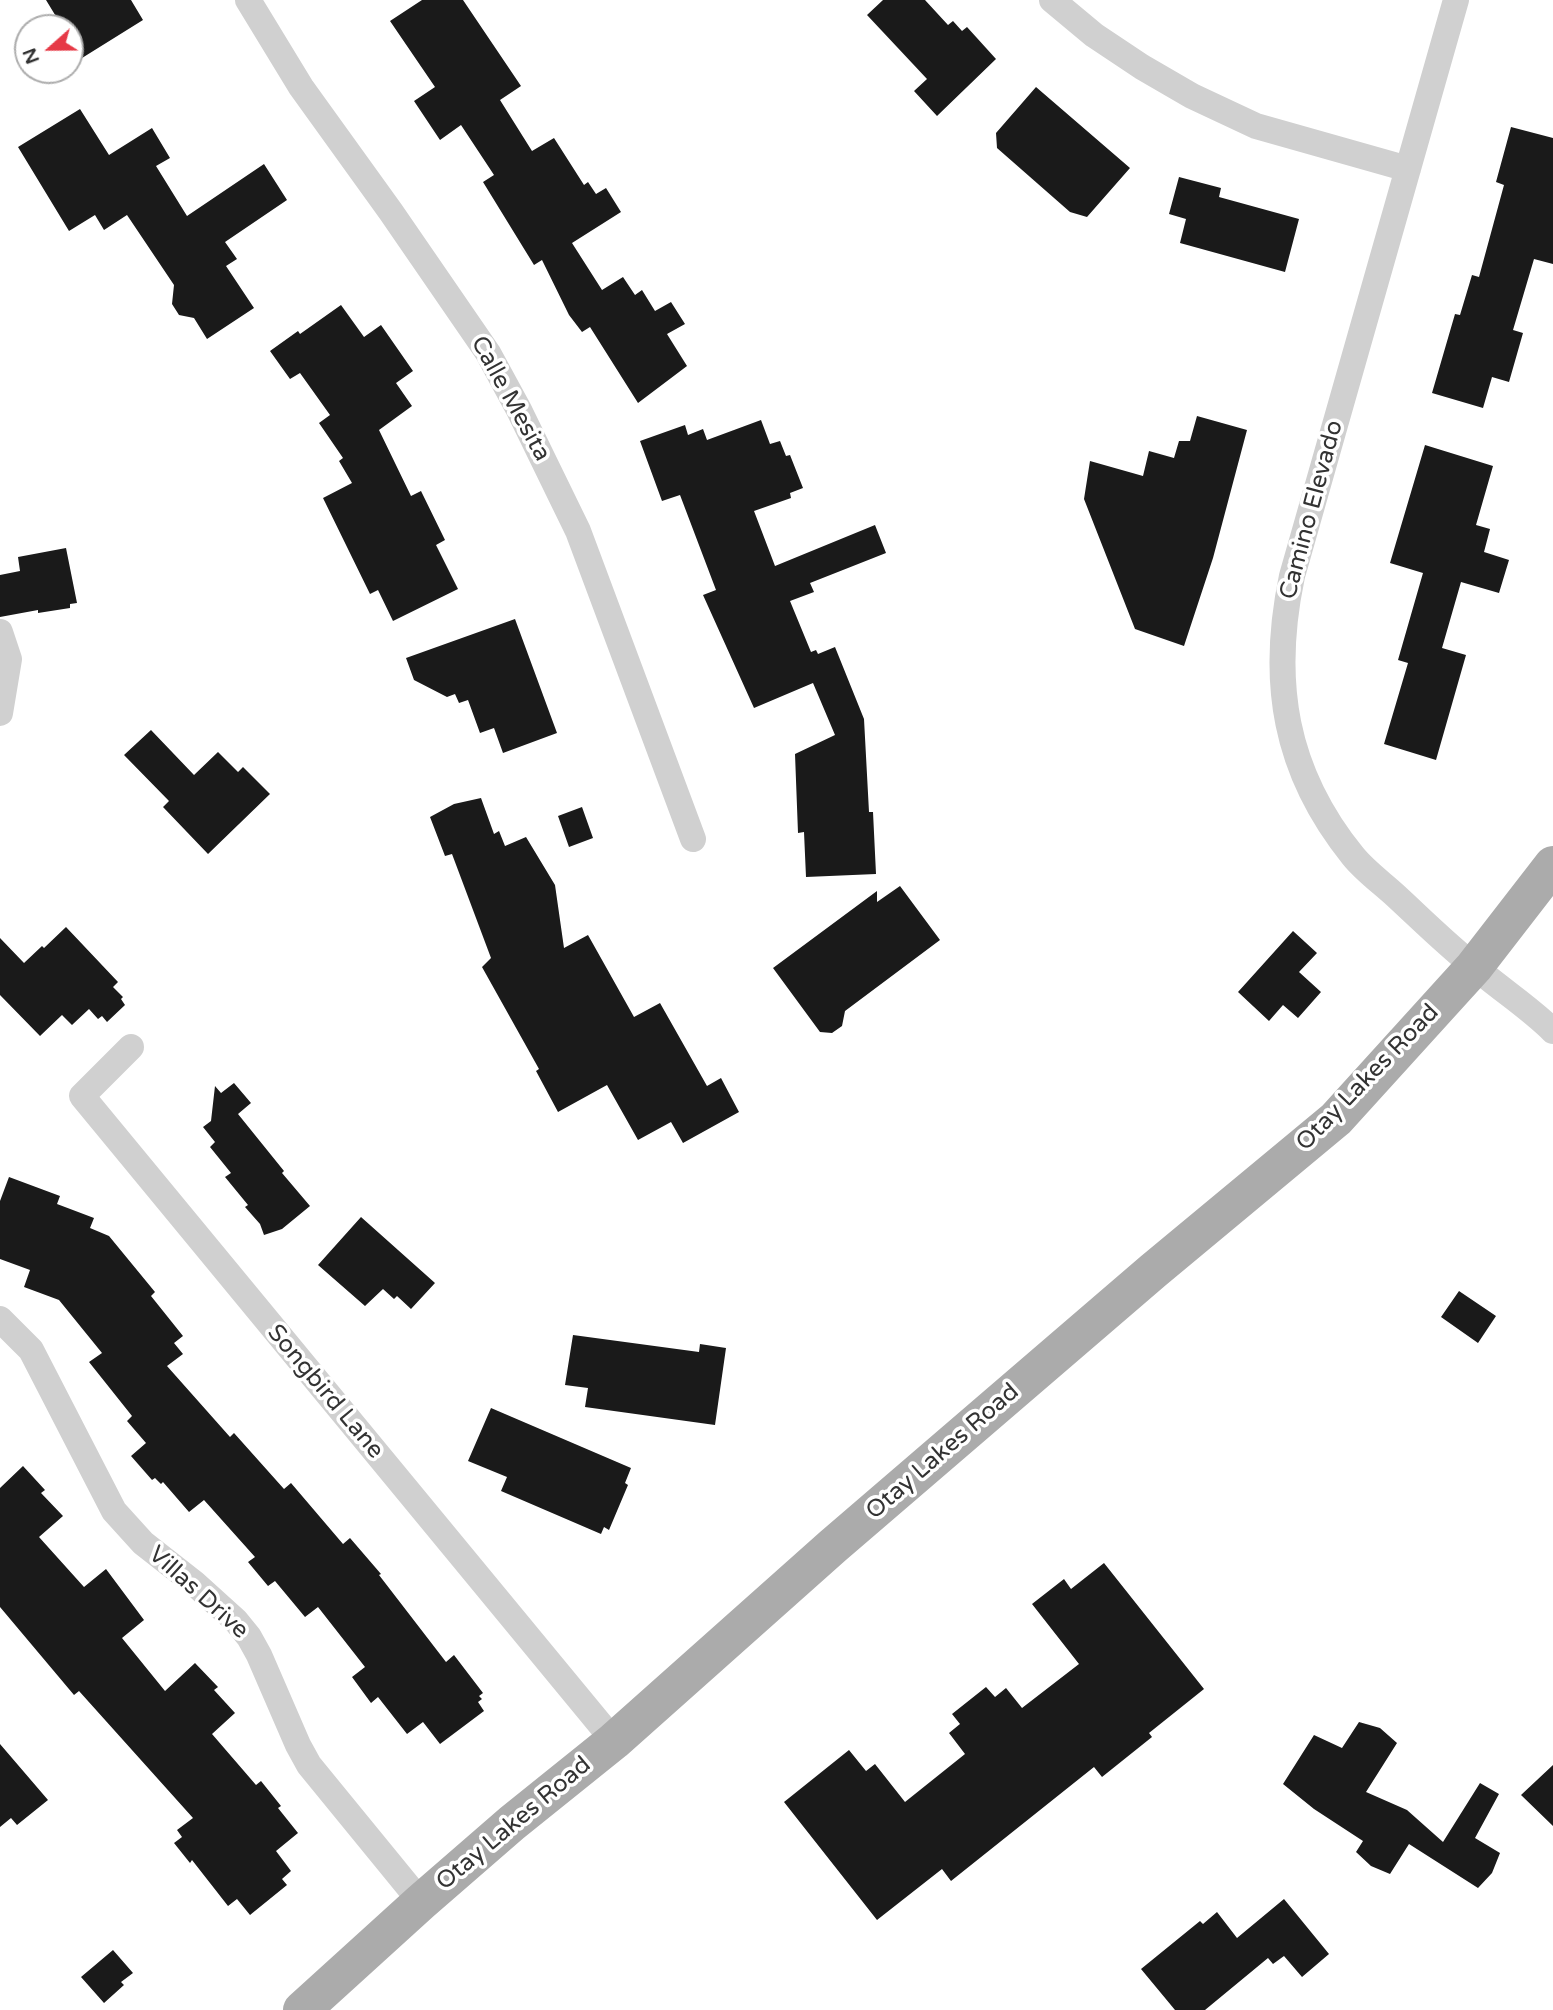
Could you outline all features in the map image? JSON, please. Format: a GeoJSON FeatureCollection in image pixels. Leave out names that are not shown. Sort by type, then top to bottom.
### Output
{"type":"FeatureCollection","features":[{"type":"Feature","properties":{"kind":"main road","name":"Otay Lakes Road"},"geometry":{"type":"LineString","coordinates":[[302,2010],[512,1823],[614,1741],[886,1501],[1153,1271],[1336,1119],[1474,967],[1553,865]]}},
{"type":"Feature","properties":{"kind":"street","name":"Calle Mesita"},"geometry":{"type":"LineString","coordinates":[[247,0],[301,87],[488,353],[519,410],[578,531],[693,839]]}},
{"type":"Feature","properties":{"kind":"street"},"geometry":{"type":"LineString","coordinates":[[1052,0],[1094,35],[1142,67],[1213,106],[1256,126],[1408,169]]}},
{"type":"Feature","properties":{"kind":"street","name":"Camino Elevado"},"geometry":{"type":"LineString","coordinates":[[1456,0],[1292,576],[1281,644],[1281,678],[1294,746],[1318,806],[1355,859],[1474,967],[1553,1031]]}},
{"type":"Feature","properties":{"kind":"street"},"geometry":{"type":"LineString","coordinates":[[0,632],[9,659],[0,713]]}},
{"type":"Feature","properties":{"kind":"street","name":"Songbird Lane"},"geometry":{"type":"LineString","coordinates":[[131,1047],[82,1096],[614,1741]]}},
{"type":"Feature","properties":{"kind":"street","name":"Villas Drive"},"geometry":{"type":"LineString","coordinates":[[0,1319],[31,1350],[114,1511],[143,1543],[194,1583],[236,1621],[249,1637],[309,1765],[421,1902]]}},
{"type":"Feature","properties":{"kind":"building"},"geometry":{"type":"Polygon","coordinates":[[[46,0],[131,0],[143,20],[84,57],[84,14],[54,14],[46,0]]]}},
{"type":"Feature","properties":{"kind":"building"},"geometry":{"type":"Polygon","coordinates":[[[422,0],[463,0],[521,86],[500,100],[532,151],[554,138],[584,185],[588,182],[596,194],[606,188],[621,212],[572,243],[602,290],[623,277],[635,295],[642,290],[655,311],[671,302],[685,324],[667,334],[687,366],[638,403],[590,327],[582,332],[569,315],[542,260],[534,265],[483,182],[494,175],[461,125],[440,140],[414,101],[435,87],[390,21],[422,0]]]}},
{"type":"Feature","properties":{"kind":"building"},"geometry":{"type":"Polygon","coordinates":[[[883,0],[925,0],[948,25],[953,21],[962,31],[967,27],[996,59],[937,116],[914,91],[927,79],[867,15],[883,0]]]}},
{"type":"Feature","properties":{"kind":"building"},"geometry":{"type":"Polygon","coordinates":[[[1036,87],[1130,168],[1087,217],[1070,212],[997,148],[996,133],[1036,87]]]}},
{"type":"Feature","properties":{"kind":"building"},"geometry":{"type":"Polygon","coordinates":[[[80,109],[109,155],[152,128],[170,158],[156,166],[187,216],[264,164],[287,200],[225,242],[237,259],[226,266],[254,308],[207,339],[194,318],[179,315],[172,304],[174,285],[127,215],[104,230],[95,215],[69,231],[18,147],[80,109]]]}},
{"type":"Feature","properties":{"kind":"building"},"geometry":{"type":"Polygon","coordinates":[[[1511,127],[1553,138],[1553,264],[1534,259],[1513,330],[1523,333],[1509,382],[1492,377],[1483,408],[1432,393],[1455,314],[1460,315],[1472,275],[1479,277],[1504,185],[1496,182],[1511,127]]]}},
{"type":"Feature","properties":{"kind":"building"},"geometry":{"type":"Polygon","coordinates":[[[1179,177],[1221,188],[1219,197],[1299,219],[1285,272],[1180,243],[1186,219],[1169,214],[1179,177]]]}},
{"type":"Feature","properties":{"kind":"building"},"geometry":{"type":"Polygon","coordinates":[[[341,305],[364,337],[381,325],[413,371],[396,383],[412,406],[379,430],[411,496],[421,491],[445,540],[436,545],[458,589],[393,621],[378,590],[370,594],[323,498],[352,483],[339,461],[343,458],[319,423],[330,415],[300,373],[290,379],[270,351],[341,305]]]}},
{"type":"Feature","properties":{"kind":"building"},"geometry":{"type":"Polygon","coordinates":[[[1197,416],[1247,430],[1213,558],[1184,646],[1135,629],[1084,499],[1090,461],[1143,476],[1149,451],[1174,458],[1179,441],[1190,441],[1197,416]]]}},
{"type":"Feature","properties":{"kind":"building"},"geometry":{"type":"Polygon","coordinates":[[[761,420],[770,444],[780,441],[786,456],[790,455],[803,488],[790,493],[791,498],[754,511],[775,566],[875,525],[886,553],[810,583],[814,592],[790,601],[811,652],[816,650],[818,654],[835,647],[864,719],[869,812],[873,812],[876,874],[806,877],[804,832],[798,833],[795,754],[835,735],[813,683],[754,708],[703,595],[716,590],[680,495],[662,501],[640,441],[685,425],[688,435],[703,429],[707,440],[761,420]]]}},
{"type":"Feature","properties":{"kind":"building"},"geometry":{"type":"Polygon","coordinates":[[[1425,445],[1493,466],[1476,525],[1490,529],[1484,552],[1509,560],[1499,593],[1461,582],[1442,648],[1466,655],[1436,760],[1384,744],[1408,663],[1398,660],[1423,573],[1390,563],[1425,445]]]}},
{"type":"Feature","properties":{"kind":"building"},"geometry":{"type":"Polygon","coordinates":[[[66,548],[77,603],[70,604],[70,608],[0,617],[0,575],[20,571],[18,557],[66,548]]]}},
{"type":"Feature","properties":{"kind":"building"},"geometry":{"type":"Polygon","coordinates":[[[515,619],[557,733],[503,753],[494,728],[480,733],[468,700],[459,703],[455,694],[447,697],[414,680],[406,658],[515,619]]]}},
{"type":"Feature","properties":{"kind":"building"},"geometry":{"type":"Polygon","coordinates":[[[151,730],[194,775],[218,752],[238,772],[243,767],[270,794],[208,854],[163,807],[169,801],[124,755],[151,730]]]}},
{"type":"Feature","properties":{"kind":"building"},"geometry":{"type":"Polygon","coordinates":[[[481,798],[494,834],[499,831],[505,846],[526,837],[555,885],[564,948],[588,935],[634,1017],[660,1003],[707,1086],[721,1078],[739,1112],[683,1143],[671,1122],[638,1140],[607,1085],[558,1112],[536,1071],[539,1069],[482,967],[491,958],[452,854],[445,856],[430,817],[454,804],[481,798]]]}},
{"type":"Feature","properties":{"kind":"building"},"geometry":{"type":"Polygon","coordinates":[[[582,807],[593,838],[569,847],[558,816],[582,807]]]}},
{"type":"Feature","properties":{"kind":"building"},"geometry":{"type":"Polygon","coordinates":[[[900,886],[940,940],[845,1011],[842,1026],[832,1033],[820,1032],[773,968],[877,891],[877,902],[900,886]]]}},
{"type":"Feature","properties":{"kind":"building"},"geometry":{"type":"Polygon","coordinates":[[[66,927],[118,982],[113,987],[123,997],[121,999],[125,1005],[107,1022],[102,1016],[98,1019],[89,1009],[72,1025],[62,1015],[40,1036],[0,995],[0,938],[24,963],[66,927]]]}},
{"type":"Feature","properties":{"kind":"building"},"geometry":{"type":"Polygon","coordinates":[[[1293,931],[1317,953],[1299,972],[1321,992],[1298,1018],[1283,1005],[1269,1021],[1238,992],[1293,931]]]}},
{"type":"Feature","properties":{"kind":"building"},"geometry":{"type":"Polygon","coordinates":[[[234,1083],[251,1103],[238,1114],[310,1206],[282,1229],[264,1235],[260,1224],[245,1207],[248,1205],[225,1177],[231,1173],[210,1147],[215,1142],[203,1127],[211,1121],[215,1086],[221,1093],[234,1083]]]}},
{"type":"Feature","properties":{"kind":"building"},"geometry":{"type":"Polygon","coordinates":[[[9,1177],[60,1196],[57,1204],[94,1218],[90,1228],[109,1236],[155,1292],[151,1296],[183,1336],[174,1343],[183,1354],[167,1366],[230,1437],[234,1433],[284,1489],[291,1483],[343,1544],[350,1538],[381,1574],[379,1575],[446,1662],[454,1655],[483,1693],[478,1702],[484,1711],[440,1744],[423,1722],[407,1734],[378,1697],[371,1703],[352,1677],[365,1667],[318,1607],[305,1617],[275,1581],[268,1586],[248,1562],[255,1557],[204,1500],[189,1512],[163,1482],[161,1484],[155,1478],[152,1480],[131,1456],[146,1443],[127,1421],[132,1416],[89,1362],[102,1353],[59,1300],[24,1287],[30,1270],[0,1259],[0,1201],[9,1177]]]}},
{"type":"Feature","properties":{"kind":"building"},"geometry":{"type":"Polygon","coordinates":[[[361,1217],[435,1283],[411,1309],[397,1296],[394,1299],[383,1289],[365,1306],[318,1265],[361,1217]]]}},
{"type":"Feature","properties":{"kind":"building"},"geometry":{"type":"Polygon","coordinates":[[[1459,1291],[1496,1316],[1478,1343],[1441,1317],[1459,1291]]]}},
{"type":"Feature","properties":{"kind":"building"},"geometry":{"type":"Polygon","coordinates":[[[573,1335],[699,1352],[700,1344],[726,1348],[715,1425],[585,1407],[588,1388],[565,1385],[573,1335]]]}},
{"type":"Feature","properties":{"kind":"building"},"geometry":{"type":"Polygon","coordinates":[[[491,1408],[631,1468],[625,1483],[628,1485],[609,1530],[604,1527],[601,1534],[501,1491],[507,1477],[468,1461],[491,1408]]]}},
{"type":"Feature","properties":{"kind":"building"},"geometry":{"type":"Polygon","coordinates":[[[23,1466],[45,1490],[41,1493],[63,1516],[39,1537],[84,1587],[106,1569],[144,1620],[122,1638],[165,1691],[195,1663],[218,1687],[214,1690],[235,1713],[212,1734],[256,1785],[261,1781],[298,1833],[276,1851],[291,1871],[282,1879],[287,1885],[250,1915],[237,1899],[228,1906],[192,1860],[190,1863],[174,1843],[182,1837],[177,1830],[193,1818],[79,1691],[74,1695],[0,1607],[0,1488],[23,1466]]]}},
{"type":"Feature","properties":{"kind":"building"},"geometry":{"type":"Polygon","coordinates":[[[1104,1563],[1204,1689],[1149,1733],[1152,1737],[1102,1777],[1094,1767],[951,1881],[942,1869],[877,1920],[784,1802],[849,1750],[866,1771],[875,1764],[905,1802],[965,1754],[949,1733],[960,1724],[952,1714],[986,1687],[995,1697],[1006,1688],[1022,1708],[1079,1664],[1032,1604],[1064,1579],[1071,1589],[1104,1563]]]}},
{"type":"Feature","properties":{"kind":"building"},"geometry":{"type":"Polygon","coordinates":[[[1359,1722],[1380,1728],[1397,1743],[1366,1792],[1407,1810],[1443,1842],[1480,1783],[1499,1794],[1475,1838],[1500,1853],[1492,1873],[1478,1888],[1409,1844],[1390,1874],[1371,1866],[1356,1852],[1363,1841],[1314,1809],[1283,1784],[1314,1735],[1342,1748],[1359,1722]]]}},
{"type":"Feature","properties":{"kind":"building"},"geometry":{"type":"Polygon","coordinates":[[[0,1744],[48,1800],[17,1825],[11,1818],[0,1827],[0,1744]]]}},
{"type":"Feature","properties":{"kind":"building"},"geometry":{"type":"Polygon","coordinates":[[[1553,1765],[1553,1826],[1521,1795],[1553,1765]]]}},
{"type":"Feature","properties":{"kind":"building"},"geometry":{"type":"Polygon","coordinates":[[[1284,1899],[1329,1954],[1302,1977],[1284,1956],[1273,1964],[1268,1958],[1205,2010],[1175,2010],[1141,1969],[1200,1921],[1203,1924],[1217,1912],[1237,1938],[1284,1899]]]}},
{"type":"Feature","properties":{"kind":"building"},"geometry":{"type":"Polygon","coordinates":[[[113,1950],[133,1973],[121,1982],[124,1985],[104,2003],[81,1977],[113,1950]]]}}]}
